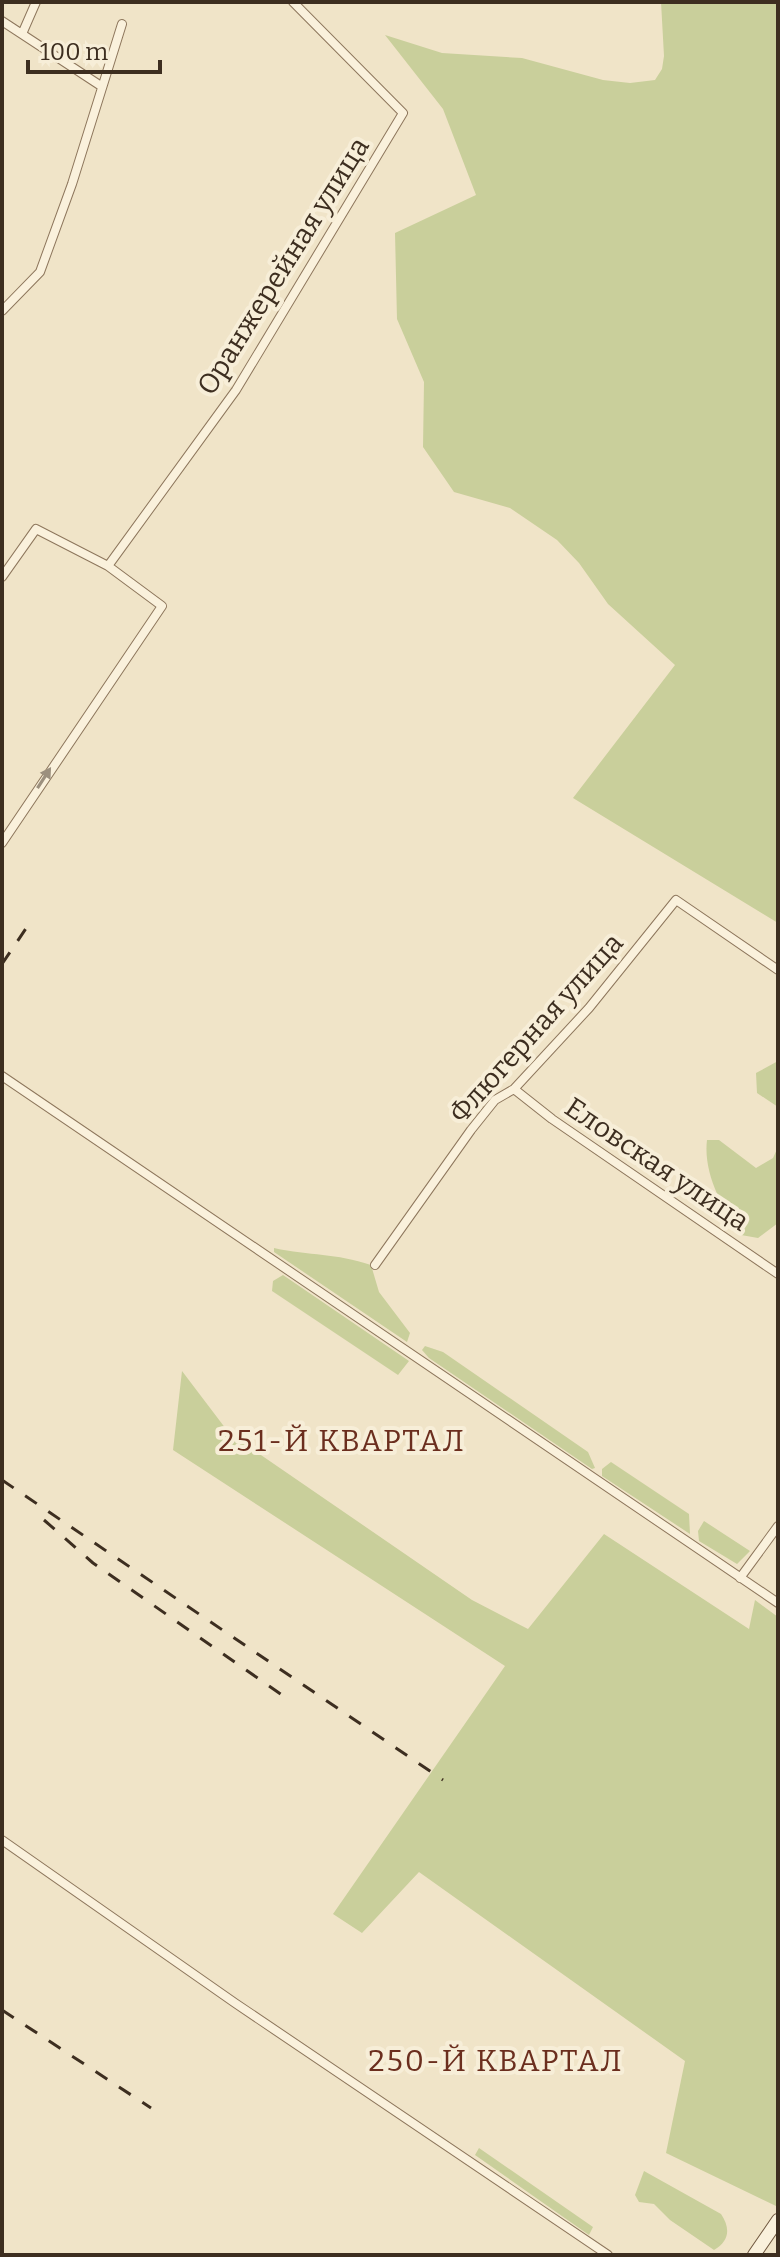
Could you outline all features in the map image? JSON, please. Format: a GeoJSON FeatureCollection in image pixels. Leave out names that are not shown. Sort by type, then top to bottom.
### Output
{"type":"FeatureCollection","features":[{"type":"Feature","properties":{"kind":"main road"},"geometry":{"type":"LineString","coordinates":[[754,2255],[778,2220]]}},
{"type":"Feature","properties":{"kind":"street"},"geometry":{"type":"LineString","coordinates":[[22,34],[36,2]]}},
{"type":"Feature","properties":{"kind":"street","name":"Оранжерейная улица"},"geometry":{"type":"LineString","coordinates":[[108,566],[236,390],[403,113],[293,2]]}},
{"type":"Feature","properties":{"kind":"street"},"geometry":{"type":"LineString","coordinates":[[2,21],[101,86]]}},
{"type":"Feature","properties":{"kind":"street"},"geometry":{"type":"LineString","coordinates":[[2,311],[40,272],[72,184],[122,24]]}},
{"type":"Feature","properties":{"kind":"street"},"geometry":{"type":"LineString","coordinates":[[2,577],[36,529],[108,566],[162,606],[2,843]]}},
{"type":"Feature","properties":{"kind":"street","name":"Флюгерная улица"},"geometry":{"type":"LineString","coordinates":[[375,1265],[495,1100],[514,1089],[589,1008],[676,900],[778,970]]}},
{"type":"Feature","properties":{"kind":"street"},"geometry":{"type":"LineString","coordinates":[[2,1076],[778,1603]]}},
{"type":"Feature","properties":{"kind":"street","name":"Еловская улица"},"geometry":{"type":"LineString","coordinates":[[514,1089],[552,1119],[778,1274]]}},
{"type":"Feature","properties":{"kind":"street"},"geometry":{"type":"LineString","coordinates":[[740,1578],[778,1526]]}},
{"type":"Feature","properties":{"kind":"street"},"geometry":{"type":"LineString","coordinates":[[2,1840],[247,2012],[608,2255]]}},
{"type":"Feature","properties":{"kind":"green space"},"geometry":{"type":"Polygon","coordinates":[[[661,2],[778,2],[778,923],[573,798],[675,665],[608,604],[579,563],[557,540],[510,508],[454,492],[423,447],[424,382],[397,319],[395,233],[476,195],[443,109],[385,35],[442,53],[522,58],[603,80],[630,83],[655,80],[662,69],[661,2]]]}},
{"type":"Feature","properties":{"kind":"green space"},"geometry":{"type":"Polygon","coordinates":[[[778,1061],[778,1107],[757,1093],[756,1073],[778,1061]]]}},
{"type":"Feature","properties":{"kind":"green space"},"geometry":{"type":"Polygon","coordinates":[[[707,1140],[719,1140],[756,1168],[773,1158],[778,1147],[778,1223],[758,1238],[741,1235],[721,1202],[708,1165],[707,1140]]]}},
{"type":"Feature","properties":{"kind":"green space"},"geometry":{"type":"Polygon","coordinates":[[[274,1248],[346,1258],[371,1265],[379,1292],[410,1333],[407,1342],[274,1252],[274,1248]]]}},
{"type":"Feature","properties":{"kind":"green space"},"geometry":{"type":"Polygon","coordinates":[[[283,1275],[409,1361],[398,1375],[272,1291],[273,1281],[283,1275]]]}},
{"type":"Feature","properties":{"kind":"green space"},"geometry":{"type":"Polygon","coordinates":[[[425,1346],[443,1352],[588,1452],[595,1468],[592,1469],[429,1358],[422,1350],[425,1346]]]}},
{"type":"Feature","properties":{"kind":"green space"},"geometry":{"type":"Polygon","coordinates":[[[182,1371],[229,1433],[472,1600],[528,1629],[604,1534],[749,1629],[755,1600],[778,1617],[776,2206],[666,2153],[685,2061],[419,1872],[362,1933],[333,1914],[505,1666],[173,1450],[182,1371]]]}},
{"type":"Feature","properties":{"kind":"green space"},"geometry":{"type":"Polygon","coordinates":[[[611,1462],[689,1514],[690,1534],[602,1476],[602,1469],[611,1462]]]}},
{"type":"Feature","properties":{"kind":"green space"},"geometry":{"type":"Polygon","coordinates":[[[704,1521],[750,1551],[737,1564],[699,1541],[698,1531],[704,1521]]]}},
{"type":"Feature","properties":{"kind":"green space"},"geometry":{"type":"Polygon","coordinates":[[[479,2148],[593,2227],[589,2235],[475,2155],[479,2148]]]}},
{"type":"Feature","properties":{"kind":"green space"},"geometry":{"type":"Polygon","coordinates":[[[644,2171],[721,2214],[727,2230],[723,2243],[714,2250],[670,2220],[654,2204],[639,2202],[635,2195],[644,2171]]]}},
{"type":"Feature","properties":{"kind":"railway"},"geometry":{"type":"LineString","coordinates":[[2,964],[29,924]]}},
{"type":"Feature","properties":{"kind":"railway"},"geometry":{"type":"LineString","coordinates":[[2,1480],[443,1780]]}},
{"type":"Feature","properties":{"kind":"railway"},"geometry":{"type":"LineString","coordinates":[[44,1520],[93,1563],[289,1700]]}},
{"type":"Feature","properties":{"kind":"railway"},"geometry":{"type":"LineString","coordinates":[[2,2010],[151,2108]]}},
{"type":"Feature","properties":{"kind":"district","name":"251-Й КВАРТАЛ"},"geometry":{"type":"Point","coordinates":[342,1441]}},
{"type":"Feature","properties":{"kind":"district","name":"250-Й КВАРТАЛ"},"geometry":{"type":"Point","coordinates":[496,2061]}}]}
